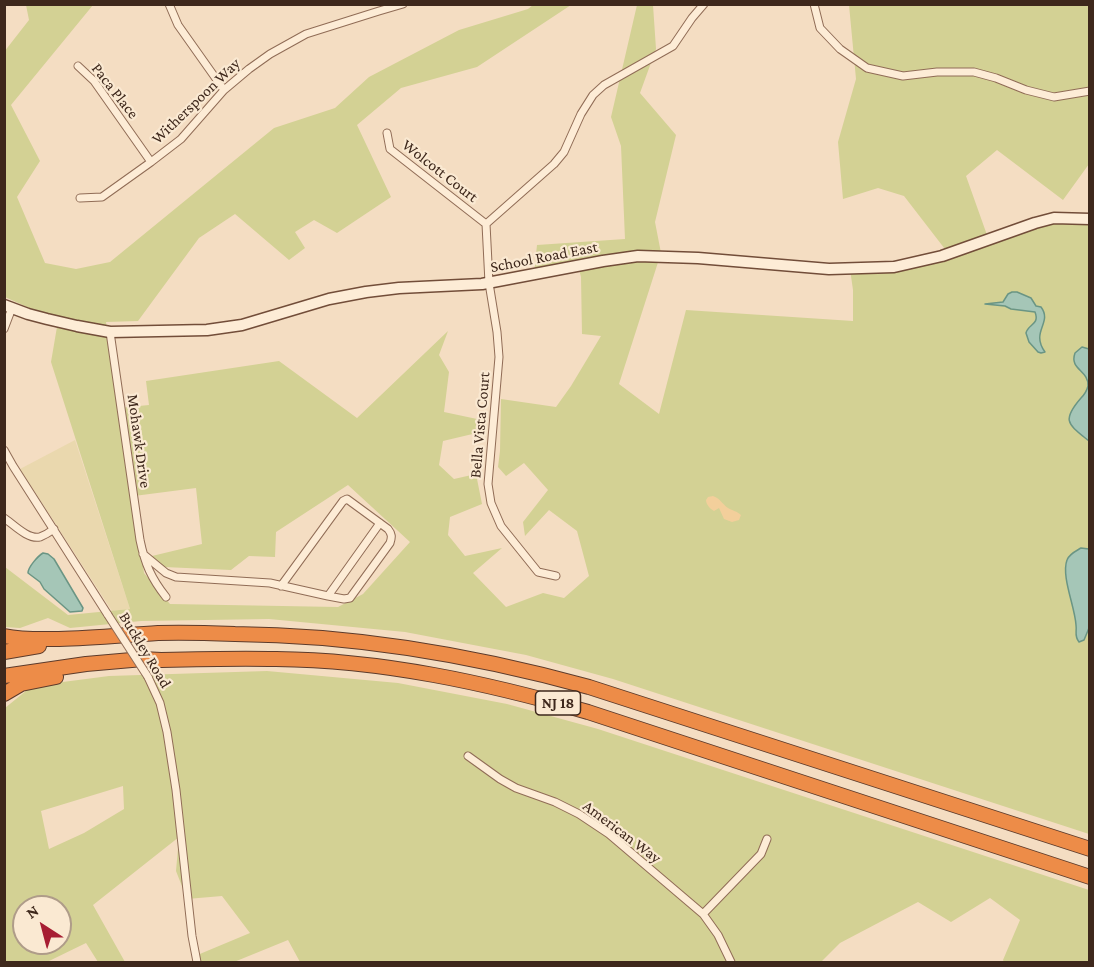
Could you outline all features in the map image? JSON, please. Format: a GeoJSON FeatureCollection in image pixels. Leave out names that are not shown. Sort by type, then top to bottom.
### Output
{"type":"FeatureCollection","features":[{"type":"Feature","properties":{"kind":"highway","name":"NJ 18"},"geometry":{"type":"LineString","coordinates":[[4,651],[88,638],[163,633],[293,636],[409,647],[505,665],[589,687],[1089,849]]}},
{"type":"Feature","properties":{"kind":"highway"},"geometry":{"type":"LineString","coordinates":[[4,636],[27,639],[88,638]]}},
{"type":"Feature","properties":{"kind":"highway","name":"NJ 18"},"geometry":{"type":"LineString","coordinates":[[4,676],[86,664],[143,659],[275,658],[428,674],[567,706],[1089,877]]}},
{"type":"Feature","properties":{"kind":"highway"},"geometry":{"type":"LineString","coordinates":[[4,694],[17,685],[29,681],[147,665],[161,660]]}},
{"type":"Feature","properties":{"kind":"street"},"geometry":{"type":"LineString","coordinates":[[169,4],[178,25],[224,90]]}},
{"type":"Feature","properties":{"kind":"street","name":"Witherspoon Way"},"geometry":{"type":"LineString","coordinates":[[80,198],[102,197],[151,162],[181,139],[224,90],[270,54],[306,34],[403,4]]}},
{"type":"Feature","properties":{"kind":"street"},"geometry":{"type":"LineString","coordinates":[[486,224],[555,164],[564,152],[581,114],[599,90],[674,46],[704,4]]}},
{"type":"Feature","properties":{"kind":"street"},"geometry":{"type":"LineString","coordinates":[[814,4],[820,28],[840,49],[867,68],[903,76],[937,72],[975,72],[1054,97],[1089,91]]}},
{"type":"Feature","properties":{"kind":"street","name":"Paca Place"},"geometry":{"type":"LineString","coordinates":[[78,66],[93,81],[151,162]]}},
{"type":"Feature","properties":{"kind":"street","name":"Wolcott Court"},"geometry":{"type":"LineString","coordinates":[[387,133],[390,149],[486,224]]}},
{"type":"Feature","properties":{"kind":"street","name":"School Road East"},"geometry":{"type":"LineString","coordinates":[[8,307],[76,326],[110,332],[192,331],[225,328],[366,291],[467,286],[638,256],[698,258],[829,269],[894,267],[942,256],[1054,218],[1089,219]]}},
{"type":"Feature","properties":{"kind":"street","name":"Bella Vista Court"},"geometry":{"type":"LineString","coordinates":[[486,224],[489,283],[499,357],[488,484],[491,503],[501,526],[538,572],[556,576]]}},
{"type":"Feature","properties":{"kind":"street"},"geometry":{"type":"LineString","coordinates":[[4,329],[8,307]]}},
{"type":"Feature","properties":{"kind":"street","name":"Mohawk Drive"},"geometry":{"type":"LineString","coordinates":[[110,332],[142,554],[150,575],[166,597]]}},
{"type":"Feature","properties":{"kind":"street","name":"Buckley Road"},"geometry":{"type":"LineString","coordinates":[[4,450],[148,677],[160,703],[169,741],[197,963]]}},
{"type":"Feature","properties":{"kind":"street"},"geometry":{"type":"LineString","coordinates":[[142,554],[165,573],[176,577],[262,582],[344,599],[350,598],[390,543],[392,539],[390,532],[345,499],[281,585]]}},
{"type":"Feature","properties":{"kind":"street"},"geometry":{"type":"LineString","coordinates":[[4,518],[35,537],[41,537],[54,529]]}},
{"type":"Feature","properties":{"kind":"street"},"geometry":{"type":"LineString","coordinates":[[328,596],[380,523]]}},
{"type":"Feature","properties":{"kind":"street","name":"American Way"},"geometry":{"type":"LineString","coordinates":[[468,756],[516,788],[555,802],[579,814],[609,834],[703,914],[718,935],[731,963]]}},
{"type":"Feature","properties":{"kind":"street"},"geometry":{"type":"LineString","coordinates":[[703,914],[761,854],[767,839]]}},
{"type":"Feature","properties":{"kind":"shaded area"},"geometry":{"type":"Polygon","coordinates":[[[26,5],[93,5],[11,105],[40,161],[17,197],[45,263],[76,269],[110,262],[274,128],[335,108],[369,77],[459,30],[528,9],[533,5],[571,5],[477,67],[401,88],[357,125],[391,197],[337,233],[314,220],[295,232],[305,248],[289,260],[235,214],[199,238],[138,321],[106,322],[119,408],[149,405],[146,381],[279,361],[357,418],[448,331],[439,355],[449,372],[444,412],[477,419],[481,432],[443,441],[439,465],[454,479],[476,474],[482,504],[450,517],[448,535],[465,556],[502,548],[473,573],[506,607],[543,593],[564,598],[589,576],[577,531],[549,510],[525,536],[523,522],[548,490],[524,463],[506,476],[498,467],[501,399],[556,407],[601,336],[582,334],[581,277],[578,265],[534,274],[537,245],[625,239],[621,146],[611,117],[637,5],[653,5],[656,49],[640,93],[676,135],[655,222],[661,253],[619,384],[659,414],[686,310],[853,321],[850,269],[868,269],[948,253],[904,196],[878,188],[843,199],[838,142],[856,79],[849,5],[1089,5],[1089,164],[1063,200],[997,150],[966,176],[987,235],[1089,216],[1089,834],[613,679],[526,655],[405,632],[269,619],[141,621],[70,628],[48,618],[20,628],[5,627],[5,567],[68,615],[130,609],[51,362],[58,321],[5,297],[4,52],[29,20],[26,5]],[[348,485],[276,532],[275,557],[249,556],[231,570],[164,567],[152,556],[202,544],[196,488],[134,496],[144,573],[170,604],[338,607],[363,594],[410,542],[348,485]]]}},
{"type":"Feature","properties":{"kind":"shaded area"},"geometry":{"type":"Polygon","coordinates":[[[1012,292],[1031,298],[1036,306],[1041,307],[1045,318],[1040,338],[1045,352],[1038,352],[1029,342],[1026,333],[1036,320],[1035,312],[985,304],[1003,302],[1012,292]]]}},
{"type":"Feature","properties":{"kind":"shaded area"},"geometry":{"type":"Polygon","coordinates":[[[1082,347],[1089,349],[1089,441],[1072,426],[1069,417],[1088,386],[1086,376],[1077,367],[1074,359],[1075,353],[1082,347]]]}},
{"type":"Feature","properties":{"kind":"shaded area"},"geometry":{"type":"Polygon","coordinates":[[[75,440],[130,609],[112,611],[20,469],[75,440]]]}},
{"type":"Feature","properties":{"kind":"shaded area"},"geometry":{"type":"Polygon","coordinates":[[[1081,548],[1089,549],[1089,628],[1084,640],[1079,642],[1076,636],[1066,567],[1069,556],[1081,548]]]}},
{"type":"Feature","properties":{"kind":"shaded area"},"geometry":{"type":"Polygon","coordinates":[[[43,553],[54,559],[83,608],[82,611],[70,612],[28,573],[43,553]]]}},
{"type":"Feature","properties":{"kind":"shaded area"},"geometry":{"type":"Polygon","coordinates":[[[267,671],[398,683],[507,704],[598,729],[1089,890],[1089,962],[1004,962],[1020,920],[990,898],[951,922],[918,902],[840,943],[821,962],[300,962],[288,940],[234,962],[197,962],[195,956],[250,933],[222,896],[187,899],[176,871],[179,837],[93,905],[125,962],[98,962],[86,943],[72,950],[72,895],[12,895],[12,955],[61,955],[47,962],[5,962],[5,708],[32,686],[109,676],[267,671]],[[123,786],[41,811],[49,849],[84,833],[124,809],[123,786]]]}},
{"type":"Feature","properties":{"kind":"sand"},"geometry":{"type":"Polygon","coordinates":[[[713,496],[741,515],[739,520],[732,522],[724,519],[719,508],[714,511],[711,509],[706,500],[713,496]]]}}]}
